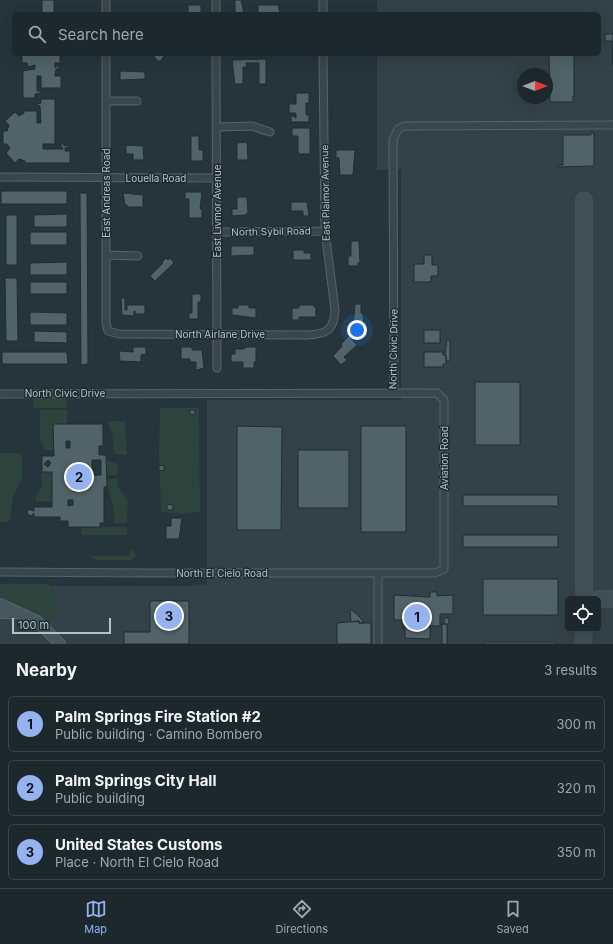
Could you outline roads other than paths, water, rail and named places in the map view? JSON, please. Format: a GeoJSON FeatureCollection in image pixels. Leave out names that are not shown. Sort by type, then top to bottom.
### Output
{"type":"FeatureCollection","features":[{"type":"Feature","properties":{"kind":"street"},"geometry":{"type":"LineString","coordinates":[[106,0],[106,12]]}},
{"type":"Feature","properties":{"kind":"street"},"geometry":{"type":"LineString","coordinates":[[216,0],[216,12]]}},
{"type":"Feature","properties":{"kind":"street"},"geometry":{"type":"LineString","coordinates":[[323,0],[323,12]]}},
{"type":"Feature","properties":{"kind":"street","name":"East Andreas Road"},"geometry":{"type":"LineString","coordinates":[[106,56],[106,324],[108,331]]}},
{"type":"Feature","properties":{"kind":"street","name":"East Livmor Avenue"},"geometry":{"type":"LineString","coordinates":[[216,56],[217,368]]}},
{"type":"Feature","properties":{"kind":"street","name":"East Plaimor Avenue"},"geometry":{"type":"LineString","coordinates":[[323,56],[325,231],[335,310],[335,321],[330,329]]}},
{"type":"Feature","properties":{"kind":"street"},"geometry":{"type":"LineString","coordinates":[[106,101],[137,101]]}},
{"type":"Feature","properties":{"kind":"street","name":"North Civic Drive"},"geometry":{"type":"LineString","coordinates":[[0,394],[206,392],[394,393],[393,140],[398,129],[404,126],[613,125]]}},
{"type":"Feature","properties":{"kind":"street"},"geometry":{"type":"LineString","coordinates":[[216,126],[252,126],[270,132]]}},
{"type":"Feature","properties":{"kind":"street","name":"Louella Road"},"geometry":{"type":"LineString","coordinates":[[0,176],[216,178]]}},
{"type":"Feature","properties":{"kind":"street","name":"North Sybil Road"},"geometry":{"type":"LineString","coordinates":[[217,232],[325,231]]}},
{"type":"Feature","properties":{"kind":"street"},"geometry":{"type":"LineString","coordinates":[[106,255],[138,256]]}},
{"type":"Feature","properties":{"kind":"street","name":"North Airlane Drive"},"geometry":{"type":"LineString","coordinates":[[108,331],[119,334],[307,335],[322,334],[330,329]]}},
{"type":"Feature","properties":{"kind":"street","name":"Aviation Road"},"geometry":{"type":"LineString","coordinates":[[394,393],[437,393],[444,400],[444,569]]}},
{"type":"Feature","properties":{"kind":"street","name":"North El Cielo Road"},"geometry":{"type":"LineString","coordinates":[[0,572],[378,573],[435,572],[444,569]]}},
{"type":"Feature","properties":{"kind":"street"},"geometry":{"type":"LineString","coordinates":[[378,573],[378,642]]}},
{"type":"Feature","properties":{"kind":"street"},"geometry":{"type":"LineString","coordinates":[[0,604],[23,613],[37,621],[60,644]]}},
{"type":"Feature","properties":{"kind":"street"},"geometry":{"type":"LineString","coordinates":[[0,613],[23,613]]}},
{"type":"Feature","properties":{"kind":"place","name":"Palm Springs City Hall"},"geometry":{"type":"Point","coordinates":[79,477]}},
{"type":"Feature","properties":{"kind":"place","name":"United States Customs"},"geometry":{"type":"Point","coordinates":[169,616]}},
{"type":"Feature","properties":{"kind":"place","name":"Palm Springs Fire Station #2"},"geometry":{"type":"Point","coordinates":[417,617]}}]}
